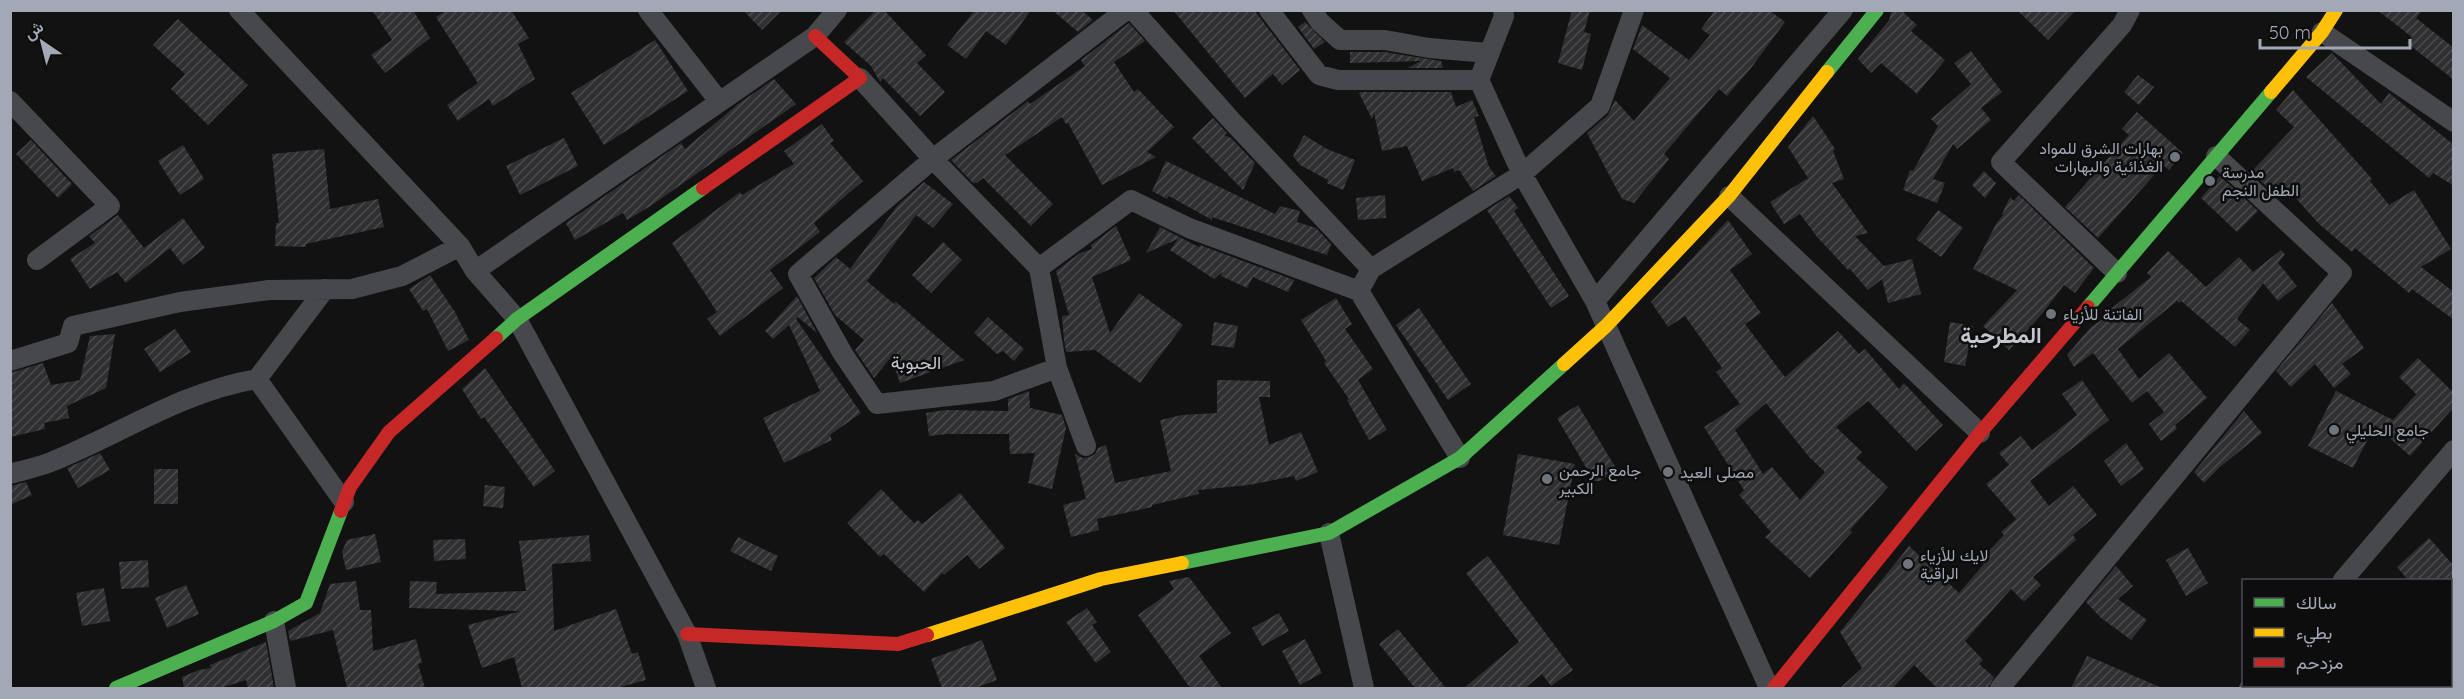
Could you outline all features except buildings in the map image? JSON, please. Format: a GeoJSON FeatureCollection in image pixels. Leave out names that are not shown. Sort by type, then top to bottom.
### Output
{"type":"FeatureCollection","features":[{"type":"Feature","properties":{"kind":"street"},"geometry":{"type":"LineString","coordinates":[[239,10],[460,246],[475,271],[517,318],[687,634],[706,688]]}},
{"type":"Feature","properties":{"kind":"street"},"geometry":{"type":"LineString","coordinates":[[648,10],[719,101]]}},
{"type":"Feature","properties":{"kind":"street"},"geometry":{"type":"LineString","coordinates":[[475,271],[815,36],[837,10]]}},
{"type":"Feature","properties":{"kind":"street"},"geometry":{"type":"LineString","coordinates":[[1057,368],[994,392],[877,404],[843,354],[798,274],[933,159],[1126,10]]}},
{"type":"Feature","properties":{"kind":"street"},"geometry":{"type":"LineString","coordinates":[[1133,10],[1230,119],[1371,269]]}},
{"type":"Feature","properties":{"kind":"street"},"geometry":{"type":"LineString","coordinates":[[1269,10],[1319,75],[1338,80],[1479,80]]}},
{"type":"Feature","properties":{"kind":"street"},"geometry":{"type":"LineString","coordinates":[[1312,10],[1320,22],[1340,40],[1385,40],[1429,48],[1488,53]]}},
{"type":"Feature","properties":{"kind":"street"},"geometry":{"type":"LineString","coordinates":[[1503,10],[1504,16],[1479,80],[1522,174],[1595,301],[1769,688]]}},
{"type":"Feature","properties":{"kind":"street"},"geometry":{"type":"LineString","coordinates":[[1359,291],[1371,269],[1522,174],[1600,106],[1634,10]]}},
{"type":"Feature","properties":{"kind":"street"},"geometry":{"type":"LineString","coordinates":[[1595,301],[1843,10]]}},
{"type":"Feature","properties":{"kind":"street"},"geometry":{"type":"LineString","coordinates":[[687,634],[898,644],[1101,579],[1329,533],[1460,458],[1606,326],[1729,196],[1877,10]]}},
{"type":"Feature","properties":{"kind":"street"},"geometry":{"type":"LineString","coordinates":[[2116,273],[2001,162],[2122,25],[2130,10]]}},
{"type":"Feature","properties":{"kind":"street"},"geometry":{"type":"LineString","coordinates":[[1774,688],[1980,434],[2322,32],[2336,10]]}},
{"type":"Feature","properties":{"kind":"street"},"geometry":{"type":"LineString","coordinates":[[2322,32],[2454,122]]}},
{"type":"Feature","properties":{"kind":"street"},"geometry":{"type":"LineString","coordinates":[[815,36],[860,78],[933,159],[1039,268],[1057,368],[1086,446]]}},
{"type":"Feature","properties":{"kind":"street"},"geometry":{"type":"LineString","coordinates":[[116,688],[274,621],[306,603],[350,487],[388,432],[517,318],[860,78]]}},
{"type":"Feature","properties":{"kind":"street"},"geometry":{"type":"LineString","coordinates":[[10,101],[110,206],[37,260]]}},
{"type":"Feature","properties":{"kind":"street"},"geometry":{"type":"LineString","coordinates":[[2000,688],[2342,273],[2216,156]]}},
{"type":"Feature","properties":{"kind":"street"},"geometry":{"type":"LineString","coordinates":[[1729,196],[1980,434]]}},
{"type":"Feature","properties":{"kind":"street"},"geometry":{"type":"LineString","coordinates":[[1039,268],[1131,200],[1189,228],[1359,291],[1460,458]]}},
{"type":"Feature","properties":{"kind":"street"},"geometry":{"type":"LineString","coordinates":[[10,361],[68,343],[74,326],[180,302],[269,290],[352,289],[402,276],[460,246]]}},
{"type":"Feature","properties":{"kind":"street"},"geometry":{"type":"LineString","coordinates":[[10,474],[49,463],[180,402],[227,384],[257,379],[325,289]]}},
{"type":"Feature","properties":{"kind":"street"},"geometry":{"type":"LineString","coordinates":[[257,379],[344,502]]}},
{"type":"Feature","properties":{"kind":"street"},"geometry":{"type":"LineString","coordinates":[[2344,579],[2454,450]]}},
{"type":"Feature","properties":{"kind":"street"},"geometry":{"type":"LineString","coordinates":[[1329,533],[1364,688]]}},
{"type":"Feature","properties":{"kind":"street"},"geometry":{"type":"LineString","coordinates":[[274,621],[286,688]]}},
{"type":"Feature","properties":{"kind":"traffic: fast"},"geometry":{"type":"LineString","coordinates":[[1827,72],[1877,10]]}},
{"type":"Feature","properties":{"kind":"traffic: fast"},"geometry":{"type":"LineString","coordinates":[[2088,307],[2271,92]]}},
{"type":"Feature","properties":{"kind":"traffic: fast"},"geometry":{"type":"LineString","coordinates":[[496,338],[517,319],[703,188]]}},
{"type":"Feature","properties":{"kind":"traffic: fast"},"geometry":{"type":"LineString","coordinates":[[1182,563],[1329,533],[1460,458],[1564,364]]}},
{"type":"Feature","properties":{"kind":"traffic: fast"},"geometry":{"type":"LineString","coordinates":[[116,688],[274,621],[306,603],[341,511]]}},
{"type":"Feature","properties":{"kind":"traffic: slow"},"geometry":{"type":"LineString","coordinates":[[2271,92],[2322,32],[2336,10]]}},
{"type":"Feature","properties":{"kind":"traffic: slow"},"geometry":{"type":"LineString","coordinates":[[1564,364],[1606,326],[1729,196],[1827,72]]}},
{"type":"Feature","properties":{"kind":"traffic: slow"},"geometry":{"type":"LineString","coordinates":[[927,635],[1101,579],[1182,563]]}},
{"type":"Feature","properties":{"kind":"traffic: jam"},"geometry":{"type":"LineString","coordinates":[[703,188],[860,78],[815,36]]}},
{"type":"Feature","properties":{"kind":"traffic: jam"},"geometry":{"type":"LineString","coordinates":[[1774,688],[1980,433],[2088,307]]}},
{"type":"Feature","properties":{"kind":"traffic: jam"},"geometry":{"type":"LineString","coordinates":[[341,511],[350,487],[389,432],[496,338]]}},
{"type":"Feature","properties":{"kind":"traffic: jam"},"geometry":{"type":"LineString","coordinates":[[687,634],[898,644],[927,635]]}},
{"type":"Feature","properties":{"kind":"place","name":"بهارات الشرق للمواد الغذائية والبهارات"},"geometry":{"type":"Point","coordinates":[2175,157]}},
{"type":"Feature","properties":{"kind":"place","name":"مدرسة الطفل النجم"},"geometry":{"type":"Point","coordinates":[2210,181]}},
{"type":"Feature","properties":{"kind":"place","name":"الفاتنة للأزياء"},"geometry":{"type":"Point","coordinates":[2051,314]}},
{"type":"Feature","properties":{"kind":"place","name":"جامع الحليلي"},"geometry":{"type":"Point","coordinates":[2334,430]}},
{"type":"Feature","properties":{"kind":"place","name":"مصلى العيد"},"geometry":{"type":"Point","coordinates":[1668,472]}},
{"type":"Feature","properties":{"kind":"place","name":"جامع الرحمن الكبير"},"geometry":{"type":"Point","coordinates":[1547,479]}},
{"type":"Feature","properties":{"kind":"place","name":"لايك للأزياء الراقية"},"geometry":{"type":"Point","coordinates":[1908,564]}},
{"type":"Feature","properties":{"kind":"district","name":"المطرحية"},"geometry":{"type":"Point","coordinates":[2001,335]}},
{"type":"Feature","properties":{"kind":"district","name":"الحبوبة"},"geometry":{"type":"Point","coordinates":[916,363]}}]}
